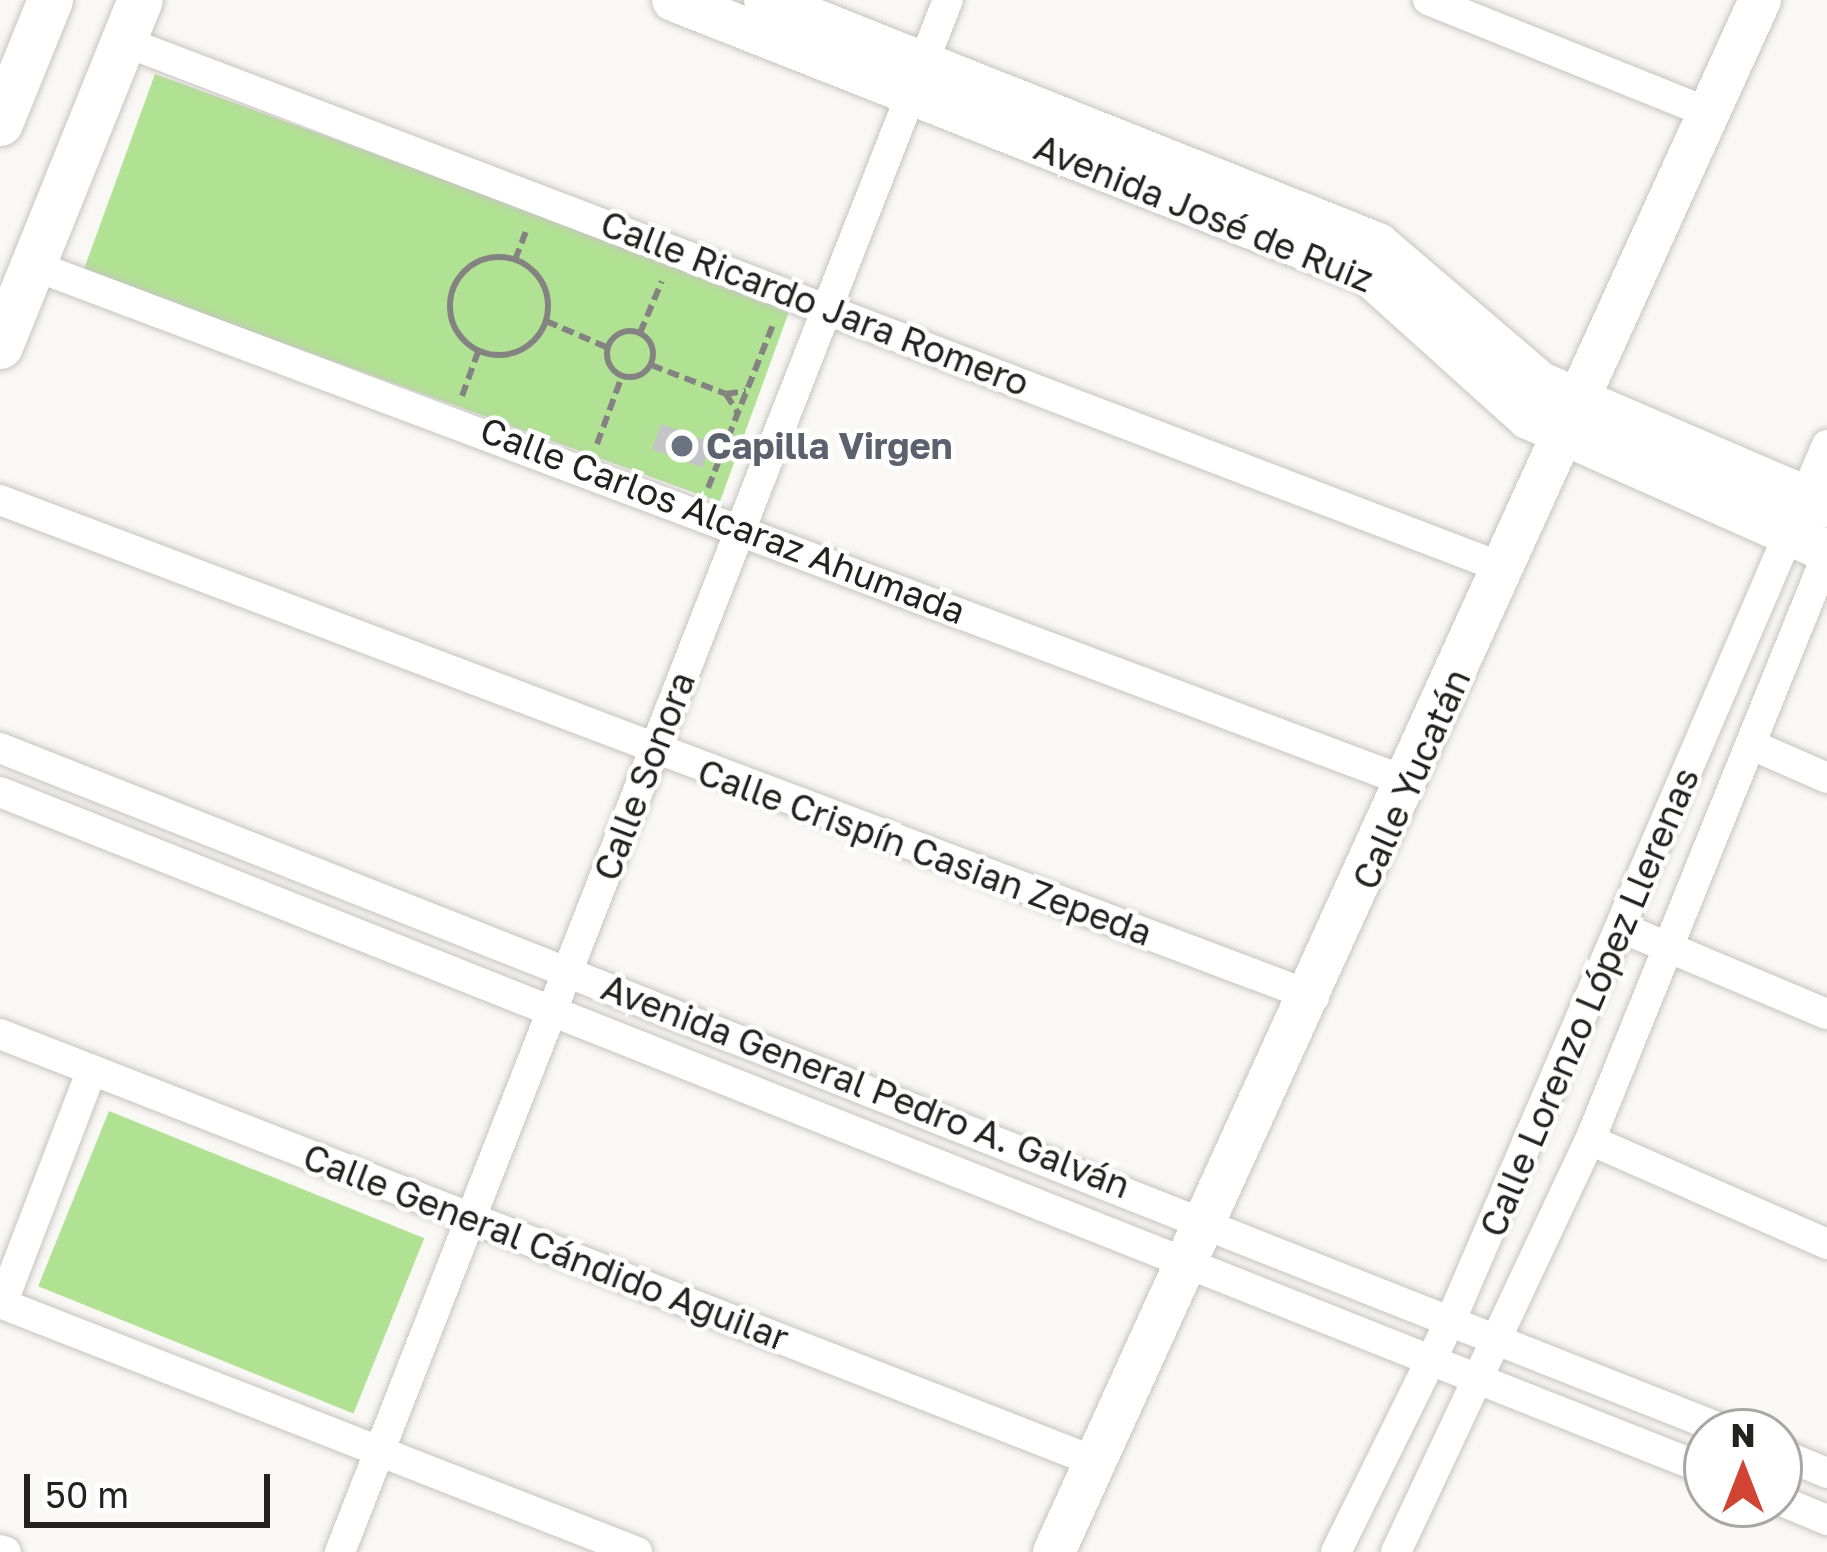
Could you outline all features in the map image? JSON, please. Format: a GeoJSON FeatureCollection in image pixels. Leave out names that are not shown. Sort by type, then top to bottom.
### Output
{"type":"FeatureCollection","features":[{"type":"Feature","properties":{"kind":"main road"},"geometry":{"type":"LineString","coordinates":[[0,123],[40,3]]}},
{"type":"Feature","properties":{"kind":"main road"},"geometry":{"type":"LineString","coordinates":[[0,346],[131,20]]}},
{"type":"Feature","properties":{"kind":"street","name":"Avenida José de Ruiz"},"geometry":{"type":"LineString","coordinates":[[673,0],[917,78]]}},
{"type":"Feature","properties":{"kind":"street","name":"Avenida José de Ruiz"},"geometry":{"type":"LineString","coordinates":[[765,0],[917,78],[1368,274],[1575,421],[1815,528]]}},
{"type":"Feature","properties":{"kind":"street","name":"Calle Sonora"},"geometry":{"type":"LineString","coordinates":[[340,1552],[948,0]]}},
{"type":"Feature","properties":{"kind":"street"},"geometry":{"type":"LineString","coordinates":[[1428,0],[1712,114]]}},
{"type":"Feature","properties":{"kind":"street","name":"Calle Yucatán"},"geometry":{"type":"LineString","coordinates":[[1054,1552],[1182,1255],[1212,1221],[1314,997],[1760,0]]}},
{"type":"Feature","properties":{"kind":"street","name":"Calle Ricardo Jara Romero"},"geometry":{"type":"LineString","coordinates":[[131,20],[828,307],[1506,569]]}},
{"type":"Feature","properties":{"kind":"street","name":"Calle Carlos Alcaraz Ahumada"},"geometry":{"type":"LineString","coordinates":[[32,266],[742,525],[1410,783]]}},
{"type":"Feature","properties":{"kind":"street","name":"Calle Lorenzo López Llerenas"},"geometry":{"type":"LineString","coordinates":[[1396,1552],[1502,1336],[1590,1140],[1752,745],[1815,528],[1827,445]]}},
{"type":"Feature","properties":{"kind":"street","name":"Calle Crispín Casian Zepeda"},"geometry":{"type":"LineString","coordinates":[[0,500],[1314,997]]}},
{"type":"Feature","properties":{"kind":"street","name":"Calle Lorenzo López Llerenas"},"geometry":{"type":"LineString","coordinates":[[1336,1552],[1453,1315],[1622,928],[1815,528]]}},
{"type":"Feature","properties":{"kind":"street"},"geometry":{"type":"LineString","coordinates":[[1752,745],[1827,778]]}},
{"type":"Feature","properties":{"kind":"street","name":"Avenida General Pedro A. Galván"},"geometry":{"type":"LineString","coordinates":[[0,748],[1453,1315],[1683,1413]]}},
{"type":"Feature","properties":{"kind":"street","name":"Avenida General Pedro A. Galván"},"geometry":{"type":"LineString","coordinates":[[0,792],[1432,1353],[1683,1460]]}},
{"type":"Feature","properties":{"kind":"street"},"geometry":{"type":"LineString","coordinates":[[1622,928],[1827,1014]]}},
{"type":"Feature","properties":{"kind":"street","name":"Calle General Cándido Aguilar"},"geometry":{"type":"LineString","coordinates":[[0,1034],[1091,1460]]}},
{"type":"Feature","properties":{"kind":"street"},"geometry":{"type":"LineString","coordinates":[[92,1070],[1,1304],[637,1552]]}},
{"type":"Feature","properties":{"kind":"street"},"geometry":{"type":"LineString","coordinates":[[1590,1140],[1827,1244]]}},
{"type":"Feature","properties":{"kind":"path"},"geometry":{"type":"LineString","coordinates":[[515,260],[531,218],[550,226]]}},
{"type":"Feature","properties":{"kind":"path"},"geometry":{"type":"LineString","coordinates":[[482,260],[515,260],[539,278],[546,321],[511,354],[478,352],[454,328],[456,280],[482,260]]}},
{"type":"Feature","properties":{"kind":"path"},"geometry":{"type":"LineString","coordinates":[[646,263],[688,280]]}},
{"type":"Feature","properties":{"kind":"path"},"geometry":{"type":"LineString","coordinates":[[651,365],[640,333],[666,271]]}},
{"type":"Feature","properties":{"kind":"path"},"geometry":{"type":"LineString","coordinates":[[683,486],[706,494],[777,315],[754,306]]}},
{"type":"Feature","properties":{"kind":"path"},"geometry":{"type":"LineString","coordinates":[[546,321],[608,348],[622,376],[594,453],[616,462]]}},
{"type":"Feature","properties":{"kind":"path"},"geometry":{"type":"LineString","coordinates":[[608,348],[640,333]]}},
{"type":"Feature","properties":{"kind":"path"},"geometry":{"type":"LineString","coordinates":[[622,376],[651,365],[726,394],[746,391]]}},
{"type":"Feature","properties":{"kind":"path"},"geometry":{"type":"LineString","coordinates":[[726,394],[738,413]]}},
{"type":"Feature","properties":{"kind":"green space"},"geometry":{"type":"Polygon","coordinates":[[[155,74],[791,306],[720,502],[84,270],[155,74]]]}},
{"type":"Feature","properties":{"kind":"green space"},"geometry":{"type":"Polygon","coordinates":[[[109,1111],[424,1238],[353,1414],[38,1286],[109,1111]]]}},
{"type":"Feature","properties":{"kind":"building","name":"Capilla Virgen"},"geometry":{"type":"Polygon","coordinates":[[[661,424],[712,442],[703,468],[652,449],[661,424]]]}},
{"type":"Feature","properties":{"kind":"place","name":"Capilla Virgen"},"geometry":{"type":"Point","coordinates":[682,446]}}]}
